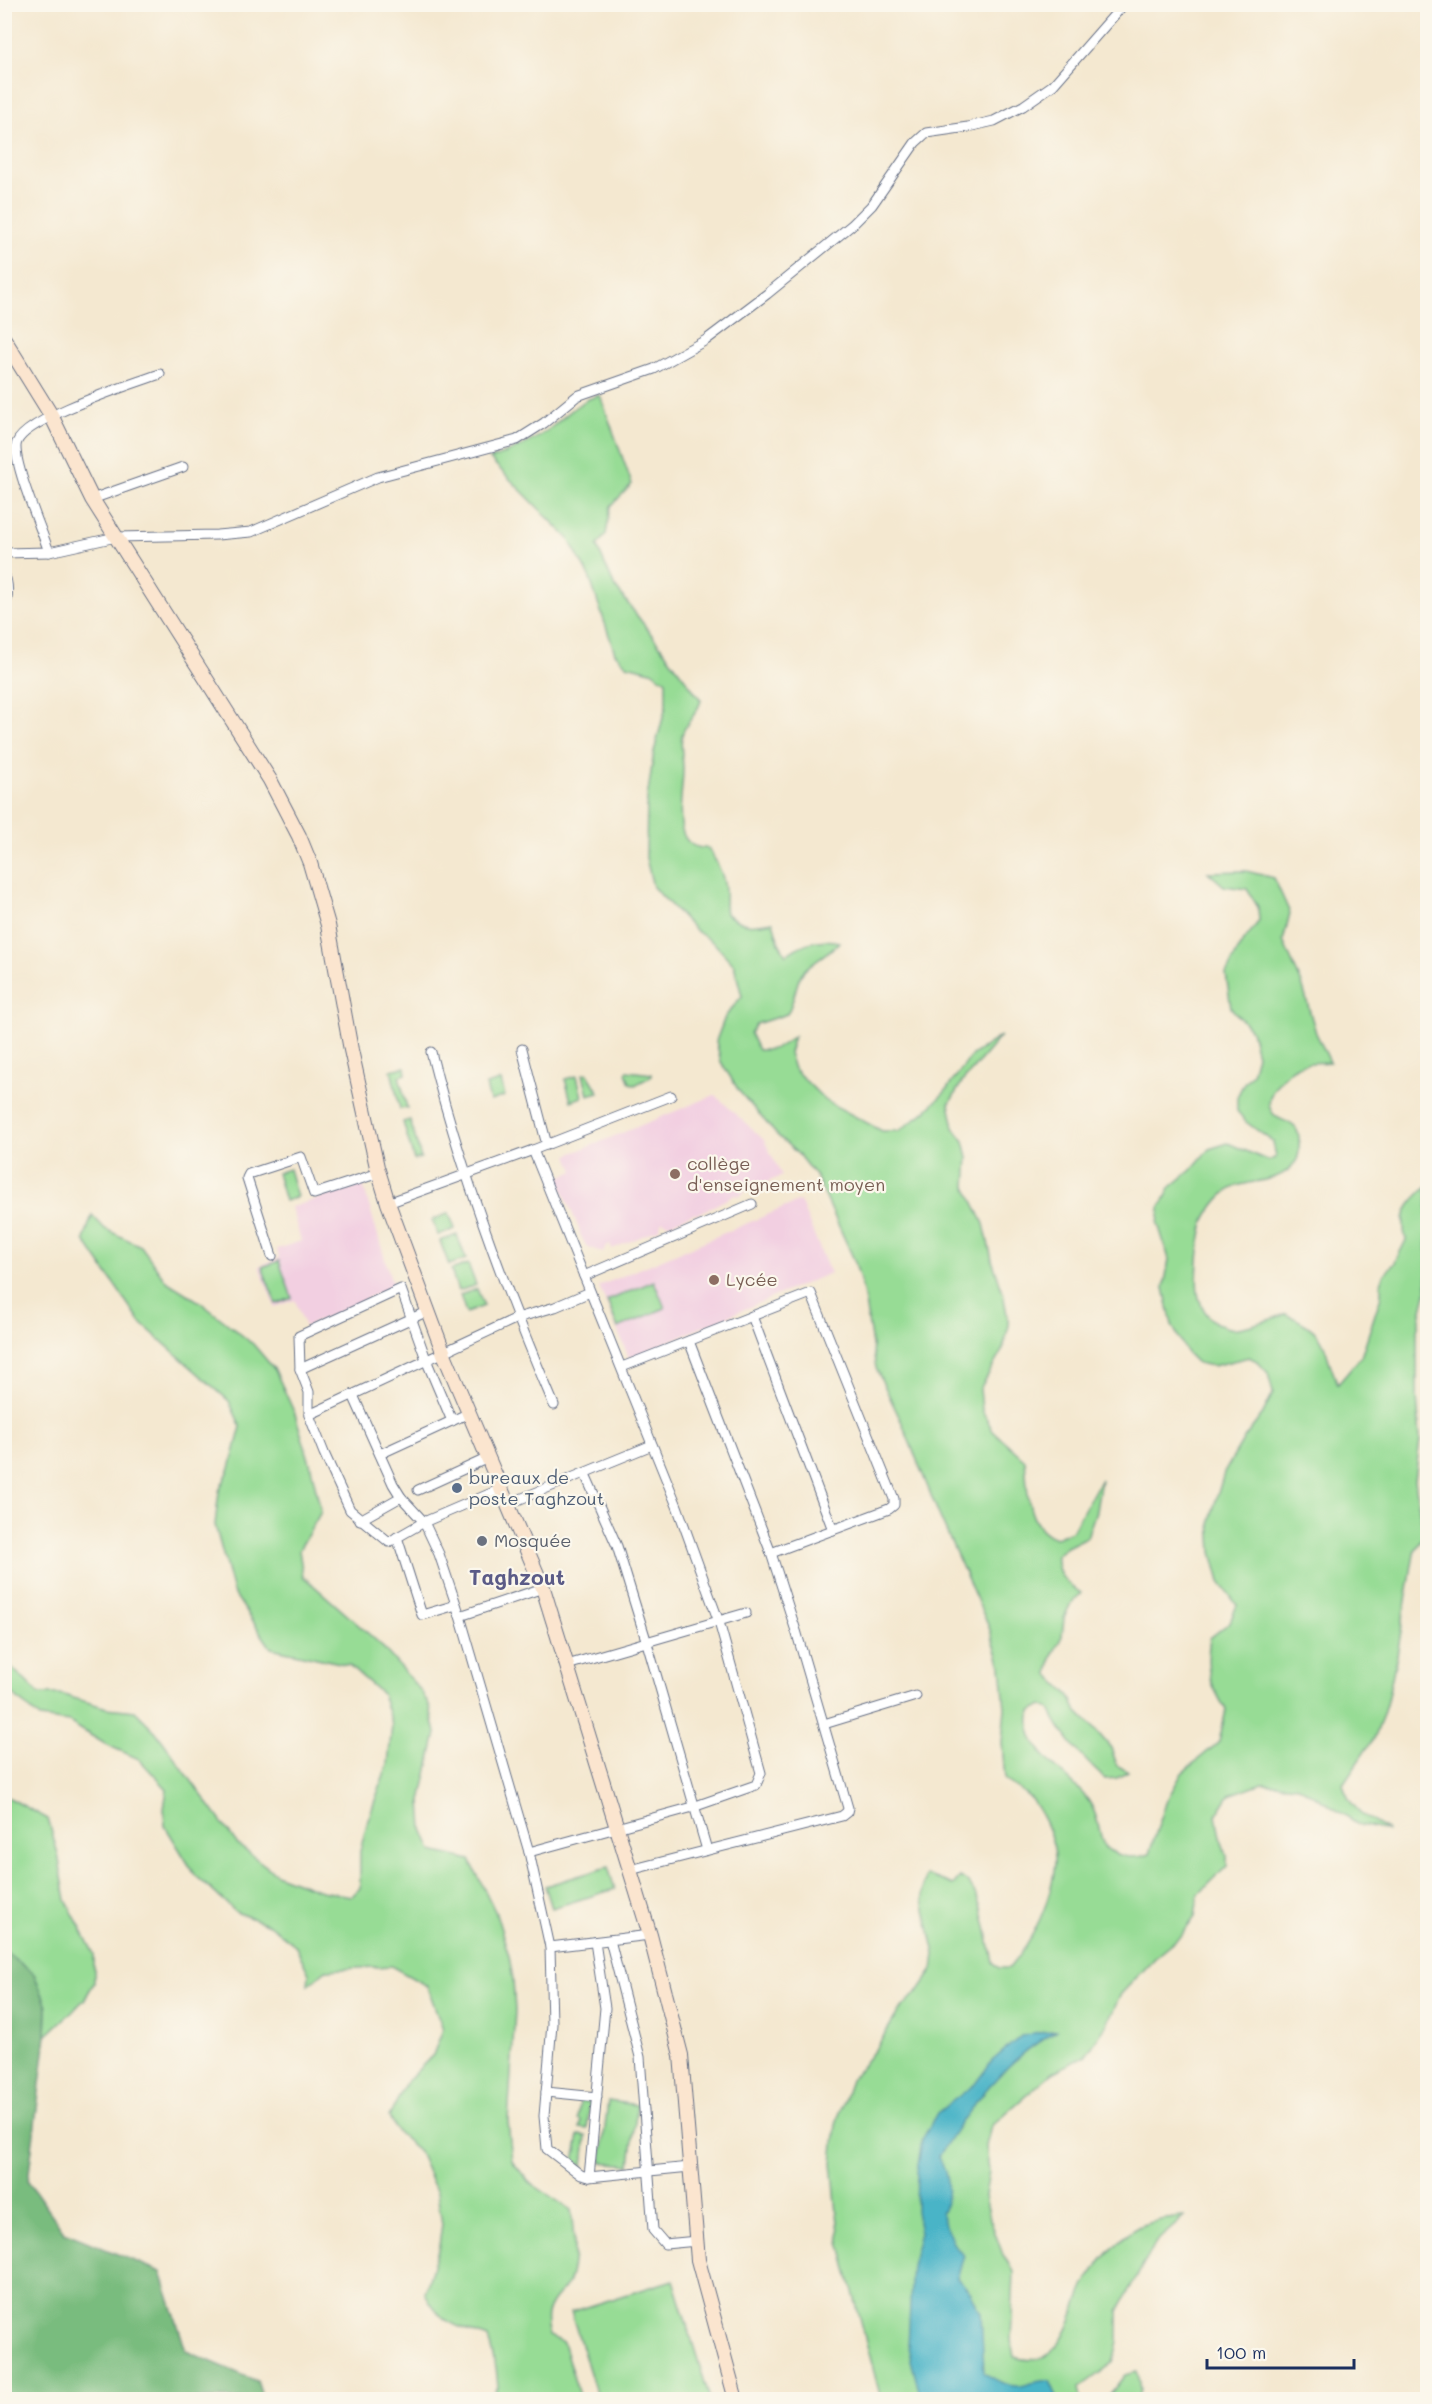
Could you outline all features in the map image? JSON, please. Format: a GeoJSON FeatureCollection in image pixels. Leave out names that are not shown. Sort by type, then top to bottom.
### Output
{"type":"FeatureCollection","features":[{"type":"Feature","properties":{"kind":"main road"},"geometry":{"type":"LineString","coordinates":[[4,339],[9,353],[51,415],[92,499],[270,780],[299,836],[317,883],[328,925],[351,1050],[387,1203],[444,1354],[543,1588],[650,1935],[681,2055],[698,2260],[736,2400]]}},
{"type":"Feature","properties":{"kind":"street"},"geometry":{"type":"LineString","coordinates":[[4,553],[49,552],[116,537],[251,532],[378,477],[517,440],[544,423],[577,396],[588,390],[633,378],[680,356],[741,314],[853,224],[872,205],[915,143],[926,133],[994,121],[1023,106],[1053,85],[1092,44],[1124,4]]}},
{"type":"Feature","properties":{"kind":"street"},"geometry":{"type":"LineString","coordinates":[[49,552],[20,469],[15,448],[17,440],[22,433],[51,415],[160,374]]}},
{"type":"Feature","properties":{"kind":"street"},"geometry":{"type":"LineString","coordinates":[[92,499],[183,467]]}},
{"type":"Feature","properties":{"kind":"street"},"geometry":{"type":"LineString","coordinates":[[4,574],[7,580],[8,599],[4,612]]}},
{"type":"Feature","properties":{"kind":"street"},"geometry":{"type":"LineString","coordinates":[[522,1049],[547,1145]]}},
{"type":"Feature","properties":{"kind":"street"},"geometry":{"type":"LineString","coordinates":[[431,1052],[466,1175],[517,1318],[554,1405]]}},
{"type":"Feature","properties":{"kind":"street"},"geometry":{"type":"LineString","coordinates":[[387,1203],[547,1145],[671,1096]]}},
{"type":"Feature","properties":{"kind":"street"},"geometry":{"type":"LineString","coordinates":[[529,1852],[693,1807],[756,1785],[761,1773],[719,1622],[622,1368],[533,1150]]}},
{"type":"Feature","properties":{"kind":"street"},"geometry":{"type":"LineString","coordinates":[[272,1256],[247,1178],[249,1174],[301,1156],[314,1194],[379,1173]]}},
{"type":"Feature","properties":{"kind":"street"},"geometry":{"type":"LineString","coordinates":[[584,1276],[752,1204]]}},
{"type":"Feature","properties":{"kind":"street"},"geometry":{"type":"LineString","coordinates":[[452,1420],[427,1362],[401,1289],[299,1336],[300,1369],[309,1392],[309,1415],[324,1453],[350,1510],[389,1542],[424,1522],[501,1489]]}},
{"type":"Feature","properties":{"kind":"street"},"geometry":{"type":"LineString","coordinates":[[309,1415],[427,1362],[517,1318],[555,1307],[590,1292]]}},
{"type":"Feature","properties":{"kind":"street"},"geometry":{"type":"LineString","coordinates":[[622,1368],[811,1293],[894,1499],[894,1505],[889,1509],[771,1553]]}},
{"type":"Feature","properties":{"kind":"street"},"geometry":{"type":"LineString","coordinates":[[300,1369],[428,1311]]}},
{"type":"Feature","properties":{"kind":"street"},"geometry":{"type":"LineString","coordinates":[[752,1316],[833,1530]]}},
{"type":"Feature","properties":{"kind":"street"},"geometry":{"type":"LineString","coordinates":[[630,1870],[842,1816],[847,1812],[824,1725],[771,1553],[689,1341]]}},
{"type":"Feature","properties":{"kind":"street"},"geometry":{"type":"LineString","coordinates":[[353,1395],[401,1497],[424,1522],[439,1554],[460,1616],[529,1852],[550,1947],[552,2024],[544,2115],[547,2149],[580,2175],[589,2177],[690,2167]]}},
{"type":"Feature","properties":{"kind":"street"},"geometry":{"type":"LineString","coordinates":[[380,1454],[469,1413]]}},
{"type":"Feature","properties":{"kind":"street"},"geometry":{"type":"LineString","coordinates":[[508,1504],[652,1445]]}},
{"type":"Feature","properties":{"kind":"street"},"geometry":{"type":"LineString","coordinates":[[418,1490],[488,1458]]}},
{"type":"Feature","properties":{"kind":"street"},"geometry":{"type":"LineString","coordinates":[[585,1474],[617,1546],[706,1850]]}},
{"type":"Feature","properties":{"kind":"street"},"geometry":{"type":"LineString","coordinates":[[360,1520],[401,1497]]}},
{"type":"Feature","properties":{"kind":"street"},"geometry":{"type":"LineString","coordinates":[[397,1538],[422,1615],[456,1605]]}},
{"type":"Feature","properties":{"kind":"street"},"geometry":{"type":"LineString","coordinates":[[460,1616],[543,1588]]}},
{"type":"Feature","properties":{"kind":"street"},"geometry":{"type":"LineString","coordinates":[[567,1665],[746,1613]]}},
{"type":"Feature","properties":{"kind":"street"},"geometry":{"type":"LineString","coordinates":[[824,1725],[916,1696]]}},
{"type":"Feature","properties":{"kind":"street"},"geometry":{"type":"LineString","coordinates":[[550,1947],[650,1935]]}},
{"type":"Feature","properties":{"kind":"street"},"geometry":{"type":"LineString","coordinates":[[610,1940],[640,2057],[653,2230],[665,2244],[697,2241]]}},
{"type":"Feature","properties":{"kind":"street"},"geometry":{"type":"LineString","coordinates":[[589,2177],[605,2008],[595,1941]]}},
{"type":"Feature","properties":{"kind":"street"},"geometry":{"type":"LineString","coordinates":[[546,2092],[597,2097]]}},
{"type":"Feature","properties":{"kind":"shaded area","name":"collège d'enseignement moyen"},"geometry":{"type":"Polygon","coordinates":[[[715,1095],[764,1140],[782,1176],[745,1191],[740,1196],[735,1195],[696,1215],[695,1213],[669,1224],[662,1221],[659,1229],[612,1249],[610,1244],[606,1246],[603,1253],[586,1246],[558,1178],[574,1171],[568,1155],[715,1095]]]}},
{"type":"Feature","properties":{"kind":"shaded area"},"geometry":{"type":"Polygon","coordinates":[[[363,1185],[393,1286],[305,1327],[295,1300],[275,1307],[259,1266],[279,1258],[277,1249],[301,1241],[291,1207],[363,1185]]]}},
{"type":"Feature","properties":{"kind":"shaded area","name":"Lycée"},"geometry":{"type":"Polygon","coordinates":[[[800,1201],[830,1273],[629,1358],[599,1286],[800,1201]]]}},
{"type":"Feature","properties":{"kind":"green space"},"geometry":{"type":"Polygon","coordinates":[[[600,395],[632,484],[611,506],[606,534],[597,546],[614,585],[701,700],[682,736],[680,820],[683,832],[687,841],[695,847],[708,848],[717,863],[724,884],[726,914],[749,924],[773,922],[779,943],[786,955],[811,942],[825,940],[839,942],[802,973],[787,1014],[756,1024],[750,1033],[758,1050],[778,1047],[794,1036],[789,1053],[794,1069],[826,1101],[882,1131],[899,1131],[926,1111],[944,1093],[972,1055],[1001,1036],[962,1082],[949,1104],[954,1128],[964,1141],[968,1157],[966,1186],[984,1224],[992,1260],[1003,1293],[1009,1325],[1003,1349],[980,1389],[982,1410],[993,1431],[1025,1460],[1028,1494],[1033,1516],[1046,1533],[1056,1538],[1072,1531],[1101,1479],[1096,1511],[1087,1537],[1057,1555],[1060,1573],[1071,1586],[1081,1593],[1070,1605],[1064,1618],[1062,1636],[1051,1658],[1048,1674],[1070,1696],[1076,1710],[1111,1748],[1117,1765],[1128,1772],[1117,1778],[1105,1779],[1074,1747],[1050,1709],[1042,1705],[1031,1711],[1030,1725],[1039,1750],[1088,1800],[1105,1848],[1111,1851],[1132,1857],[1149,1854],[1167,1800],[1182,1773],[1219,1742],[1226,1710],[1212,1683],[1208,1667],[1210,1638],[1230,1622],[1237,1605],[1220,1582],[1212,1552],[1210,1520],[1224,1473],[1245,1437],[1262,1415],[1273,1393],[1268,1373],[1257,1361],[1249,1357],[1213,1366],[1197,1363],[1187,1353],[1172,1325],[1164,1288],[1169,1259],[1158,1224],[1160,1208],[1171,1187],[1191,1170],[1209,1149],[1228,1143],[1269,1161],[1276,1157],[1273,1142],[1246,1122],[1237,1111],[1237,1097],[1252,1074],[1257,1055],[1251,1030],[1231,1008],[1226,974],[1240,946],[1259,921],[1258,907],[1247,889],[1224,886],[1208,872],[1246,871],[1274,878],[1290,913],[1283,941],[1302,984],[1316,1033],[1330,1062],[1306,1063],[1297,1066],[1285,1075],[1271,1095],[1269,1102],[1273,1114],[1293,1125],[1299,1137],[1298,1156],[1289,1170],[1276,1177],[1240,1185],[1230,1190],[1207,1216],[1202,1233],[1197,1271],[1198,1294],[1205,1311],[1215,1322],[1229,1328],[1248,1326],[1286,1314],[1301,1321],[1318,1335],[1338,1384],[1361,1357],[1381,1296],[1384,1274],[1394,1264],[1406,1240],[1404,1223],[1407,1210],[1427,1187],[1427,1290],[1417,1330],[1417,1397],[1420,1439],[1415,1480],[1420,1516],[1426,1533],[1414,1553],[1386,1705],[1376,1735],[1343,1784],[1354,1806],[1388,1831],[1360,1825],[1299,1786],[1262,1783],[1229,1795],[1216,1816],[1227,1856],[1227,1866],[1198,1895],[1195,1917],[1182,1935],[1159,1954],[1121,1994],[1107,2024],[1085,2056],[1052,2073],[991,2126],[986,2146],[989,2171],[985,2196],[990,2219],[1003,2255],[1014,2272],[1011,2340],[1014,2357],[1031,2360],[1044,2357],[1054,2349],[1069,2326],[1089,2278],[1101,2261],[1124,2237],[1150,2223],[1184,2217],[1156,2242],[1118,2311],[1118,2341],[1113,2363],[1079,2388],[1081,2399],[881,2399],[840,2242],[832,2163],[836,2124],[851,2080],[877,2047],[899,2011],[920,1989],[933,1970],[935,1954],[923,1900],[923,1885],[927,1875],[953,1885],[960,1877],[968,1883],[983,1915],[993,1962],[999,1968],[1009,1968],[1026,1945],[1040,1919],[1053,1877],[1054,1847],[1044,1821],[1031,1799],[1005,1780],[1002,1742],[1005,1708],[1001,1666],[989,1627],[939,1515],[902,1423],[876,1368],[863,1291],[855,1262],[817,1178],[798,1154],[777,1135],[739,1091],[721,1062],[716,1041],[725,1017],[742,996],[734,965],[715,944],[695,930],[653,887],[646,858],[647,799],[654,752],[666,706],[666,681],[651,671],[627,665],[615,653],[589,576],[568,538],[490,459],[531,441],[581,404],[600,395]]]}},
{"type":"Feature","properties":{"kind":"green space"},"geometry":{"type":"Polygon","coordinates":[[[405,1067],[406,1074],[399,1076],[407,1108],[400,1109],[391,1070],[405,1067]]]}},
{"type":"Feature","properties":{"kind":"green space"},"geometry":{"type":"Polygon","coordinates":[[[627,1071],[652,1074],[652,1076],[635,1085],[630,1083],[627,1071]]]}},
{"type":"Feature","properties":{"kind":"green space"},"geometry":{"type":"Polygon","coordinates":[[[587,1073],[599,1092],[588,1095],[583,1074],[587,1073]]]}},
{"type":"Feature","properties":{"kind":"green space"},"geometry":{"type":"Polygon","coordinates":[[[577,1076],[582,1097],[571,1101],[565,1079],[577,1076]]]}},
{"type":"Feature","properties":{"kind":"green space"},"geometry":{"type":"Polygon","coordinates":[[[501,1081],[505,1096],[490,1101],[486,1085],[501,1081]]]}},
{"type":"Feature","properties":{"kind":"green space"},"geometry":{"type":"Polygon","coordinates":[[[410,1120],[421,1158],[414,1160],[403,1122],[410,1120]]]}},
{"type":"Feature","properties":{"kind":"green space"},"geometry":{"type":"Polygon","coordinates":[[[289,1169],[297,1197],[285,1201],[277,1173],[289,1169]]]}},
{"type":"Feature","properties":{"kind":"green space"},"geometry":{"type":"Polygon","coordinates":[[[449,1213],[455,1229],[438,1235],[432,1220],[449,1213]]]}},
{"type":"Feature","properties":{"kind":"green space"},"geometry":{"type":"Polygon","coordinates":[[[92,1215],[105,1229],[141,1246],[166,1281],[200,1302],[253,1344],[275,1370],[295,1414],[310,1463],[321,1512],[299,1550],[303,1576],[379,1643],[421,1691],[430,1708],[436,1733],[421,1801],[423,1829],[432,1851],[470,1860],[496,1913],[509,1956],[515,2011],[508,2121],[512,2161],[529,2182],[571,2210],[573,2266],[567,2285],[549,2309],[547,2324],[549,2336],[563,2342],[580,2399],[490,2399],[498,2387],[496,2367],[488,2338],[443,2318],[425,2293],[439,2246],[442,2224],[437,2193],[418,2150],[398,2133],[389,2117],[407,2081],[433,2055],[443,2029],[427,1986],[391,1966],[326,1970],[308,1985],[309,1974],[295,1945],[269,1925],[236,1912],[195,1875],[165,1826],[164,1809],[167,1789],[139,1759],[105,1744],[69,1722],[40,1718],[5,1688],[5,1661],[39,1694],[60,1694],[107,1708],[135,1711],[156,1732],[238,1845],[278,1875],[321,1891],[352,1896],[360,1888],[360,1851],[368,1820],[388,1764],[392,1725],[382,1694],[349,1665],[271,1648],[233,1592],[215,1525],[219,1491],[230,1468],[241,1427],[229,1401],[140,1322],[84,1240],[92,1215]]]}},
{"type":"Feature","properties":{"kind":"green space"},"geometry":{"type":"Polygon","coordinates":[[[457,1235],[466,1259],[449,1265],[440,1241],[457,1235]]]}},
{"type":"Feature","properties":{"kind":"green space"},"geometry":{"type":"Polygon","coordinates":[[[279,1261],[292,1298],[276,1304],[262,1267],[279,1261]]]}},
{"type":"Feature","properties":{"kind":"green space"},"geometry":{"type":"Polygon","coordinates":[[[468,1264],[476,1285],[458,1291],[451,1270],[468,1264]]]}},
{"type":"Feature","properties":{"kind":"green space"},"geometry":{"type":"Polygon","coordinates":[[[654,1281],[665,1308],[618,1328],[607,1301],[654,1281]]]}},
{"type":"Feature","properties":{"kind":"green space"},"geometry":{"type":"Polygon","coordinates":[[[477,1289],[484,1306],[466,1313],[460,1295],[477,1289]]]}},
{"type":"Feature","properties":{"kind":"green space"},"geometry":{"type":"Polygon","coordinates":[[[4,1795],[48,1819],[58,1854],[66,1900],[94,1954],[94,1983],[84,2000],[46,2036],[47,2006],[34,1974],[5,1951],[4,1795]]]}},
{"type":"Feature","properties":{"kind":"green space"},"geometry":{"type":"Polygon","coordinates":[[[608,1867],[615,1889],[552,1908],[545,1886],[608,1867]]]}},
{"type":"Feature","properties":{"kind":"green space"},"geometry":{"type":"Polygon","coordinates":[[[4,1951],[34,1974],[47,2006],[46,2036],[28,2181],[64,2232],[161,2272],[186,2351],[257,2381],[263,2399],[5,2399],[4,1951]]]}},
{"type":"Feature","properties":{"kind":"green space"},"geometry":{"type":"Polygon","coordinates":[[[580,2101],[590,2103],[587,2129],[580,2128],[581,2121],[578,2120],[580,2101]]]}},
{"type":"Feature","properties":{"kind":"green space"},"geometry":{"type":"Polygon","coordinates":[[[608,2101],[637,2105],[630,2165],[601,2162],[608,2101]]]}},
{"type":"Feature","properties":{"kind":"green space"},"geometry":{"type":"Polygon","coordinates":[[[579,2135],[586,2136],[583,2166],[574,2161],[579,2135]]]}},
{"type":"Feature","properties":{"kind":"green space"},"geometry":{"type":"Polygon","coordinates":[[[673,2280],[710,2399],[598,2399],[571,2312],[673,2280]]]}},
{"type":"Feature","properties":{"kind":"green space"},"geometry":{"type":"Polygon","coordinates":[[[1137,2372],[1140,2389],[1138,2399],[1106,2399],[1125,2375],[1137,2372]]]}},
{"type":"Feature","properties":{"kind":"water"},"geometry":{"type":"Polygon","coordinates":[[[1057,2030],[1021,2055],[990,2086],[963,2119],[939,2156],[948,2185],[947,2200],[941,2214],[953,2243],[964,2256],[957,2277],[971,2293],[981,2313],[984,2373],[1011,2386],[1050,2381],[1058,2399],[921,2399],[908,2348],[912,2262],[920,2233],[916,2211],[917,2172],[922,2140],[937,2113],[975,2084],[992,2061],[1021,2036],[1057,2030]]]}},
{"type":"Feature","properties":{"kind":"place","name":"collège d'enseignement moyen"},"geometry":{"type":"Point","coordinates":[675,1174]}},
{"type":"Feature","properties":{"kind":"place","name":"Lycée"},"geometry":{"type":"Point","coordinates":[714,1280]}},
{"type":"Feature","properties":{"kind":"place","name":"bureaux de poste Taghzout"},"geometry":{"type":"Point","coordinates":[457,1488]}},
{"type":"Feature","properties":{"kind":"place","name":"Mosquée"},"geometry":{"type":"Point","coordinates":[482,1541]}},
{"type":"Feature","properties":{"kind":"district","name":"Taghzout"},"geometry":{"type":"Point","coordinates":[517,1578]}}]}
